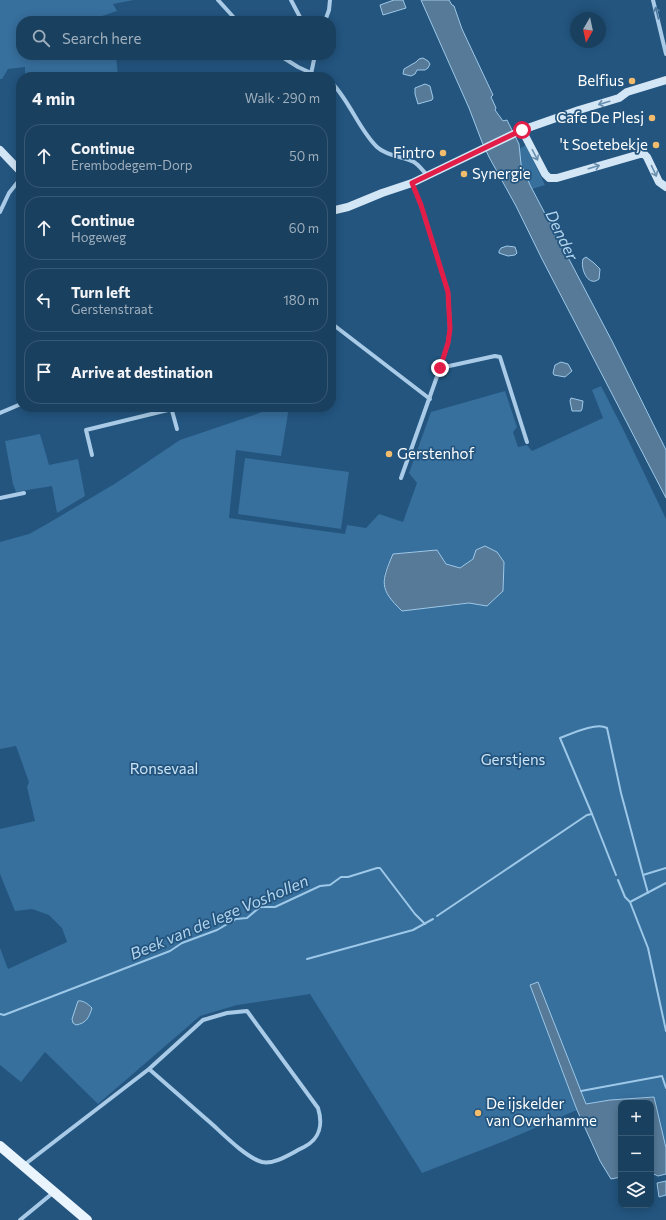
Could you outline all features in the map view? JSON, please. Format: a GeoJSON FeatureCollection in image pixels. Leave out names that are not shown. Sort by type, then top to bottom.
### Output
{"type":"FeatureCollection","features":[{"type":"Feature","properties":{"kind":"main road"},"geometry":{"type":"LineString","coordinates":[[0,1146],[87,1220]]}},
{"type":"Feature","properties":{"kind":"street"},"geometry":{"type":"LineString","coordinates":[[218,0],[232,16]]}},
{"type":"Feature","properties":{"kind":"street"},"geometry":{"type":"LineString","coordinates":[[290,0],[299,16]]}},
{"type":"Feature","properties":{"kind":"street"},"geometry":{"type":"LineString","coordinates":[[327,16],[330,0]]}},
{"type":"Feature","properties":{"kind":"street"},"geometry":{"type":"LineString","coordinates":[[653,0],[666,54]]}},
{"type":"Feature","properties":{"kind":"street"},"geometry":{"type":"LineString","coordinates":[[287,60],[308,72]]}},
{"type":"Feature","properties":{"kind":"street"},"geometry":{"type":"LineString","coordinates":[[312,72],[314,60]]}},
{"type":"Feature","properties":{"kind":"street"},"geometry":{"type":"LineString","coordinates":[[336,211],[412,183],[519,131],[619,98],[627,92],[666,80]]}},
{"type":"Feature","properties":{"kind":"street"},"geometry":{"type":"LineString","coordinates":[[336,87],[379,149],[394,156],[413,161],[427,175]]}},
{"type":"Feature","properties":{"kind":"street"},"geometry":{"type":"LineString","coordinates":[[519,131],[545,174],[549,178],[557,178],[644,154],[647,157],[659,182],[666,188]]}},
{"type":"Feature","properties":{"kind":"street"},"geometry":{"type":"LineString","coordinates":[[0,150],[16,167]]}},
{"type":"Feature","properties":{"kind":"street"},"geometry":{"type":"LineString","coordinates":[[401,478],[430,399],[448,343],[450,329],[448,292],[421,205],[412,183]]}},
{"type":"Feature","properties":{"kind":"street"},"geometry":{"type":"LineString","coordinates":[[0,212],[9,193],[16,184]]}},
{"type":"Feature","properties":{"kind":"street"},"geometry":{"type":"LineString","coordinates":[[336,328],[430,399]]}},
{"type":"Feature","properties":{"kind":"street"},"geometry":{"type":"LineString","coordinates":[[440,368],[496,356],[500,357],[527,442]]}},
{"type":"Feature","properties":{"kind":"street"},"geometry":{"type":"LineString","coordinates":[[0,413],[16,406]]}},
{"type":"Feature","properties":{"kind":"street"},"geometry":{"type":"LineString","coordinates":[[92,455],[86,430],[156,412]]}},
{"type":"Feature","properties":{"kind":"street"},"geometry":{"type":"LineString","coordinates":[[173,412],[177,429]]}},
{"type":"Feature","properties":{"kind":"street"},"geometry":{"type":"LineString","coordinates":[[0,498],[24,493]]}},
{"type":"Feature","properties":{"kind":"street"},"geometry":{"type":"LineString","coordinates":[[24,1166],[149,1069],[203,1020],[227,1013],[246,1011],[318,1108],[320,1127],[311,1144],[274,1161],[262,1162],[253,1158],[233,1143],[149,1069]]}},
{"type":"Feature","properties":{"kind":"street"},"geometry":{"type":"LineString","coordinates":[[20,1220],[54,1192]]}},
{"type":"Feature","properties":{"kind":"green space"},"geometry":{"type":"Polygon","coordinates":[[[0,0],[134,0],[113,4],[117,11],[102,16],[16,16],[16,60],[116,60],[118,72],[25,72],[25,67],[8,69],[2,79],[0,79],[0,0]]]}},
{"type":"Feature","properties":{"kind":"green space"},"geometry":{"type":"Polygon","coordinates":[[[526,145],[545,185],[532,189],[523,170],[519,154],[519,149],[526,145]]]}},
{"type":"Feature","properties":{"kind":"green space"},"geometry":{"type":"Polygon","coordinates":[[[601,386],[666,519],[666,1148],[654,1097],[610,1100],[586,1104],[530,985],[577,1110],[507,1140],[422,1173],[310,994],[237,1005],[200,1016],[98,1104],[45,1052],[21,1082],[0,1065],[0,948],[8,969],[67,942],[62,928],[49,915],[32,909],[15,911],[0,874],[0,829],[35,821],[27,787],[29,782],[16,746],[0,749],[0,542],[29,534],[47,524],[116,483],[180,440],[262,412],[288,412],[281,456],[236,450],[229,518],[345,534],[347,525],[366,528],[379,514],[403,522],[417,483],[409,473],[431,412],[505,391],[517,427],[513,432],[518,447],[527,445],[532,451],[603,418],[592,390],[601,386]],[[437,550],[393,554],[384,574],[451,606],[469,603],[487,606],[473,559],[460,568],[446,564],[437,550]]]}},
{"type":"Feature","properties":{"kind":"green space"},"geometry":{"type":"Polygon","coordinates":[[[40,434],[49,465],[78,459],[85,496],[57,513],[52,486],[16,492],[13,484],[5,441],[40,434]]]}},
{"type":"Feature","properties":{"kind":"green space"},"geometry":{"type":"Polygon","coordinates":[[[245,458],[349,472],[341,529],[238,514],[245,458]]]}},
{"type":"Feature","properties":{"kind":"shaded area"},"geometry":{"type":"Polygon","coordinates":[[[394,0],[403,0],[406,8],[383,15],[380,5],[394,0]]]}},
{"type":"Feature","properties":{"kind":"shaded area"},"geometry":{"type":"Polygon","coordinates":[[[421,0],[449,0],[454,6],[462,29],[493,95],[491,97],[496,108],[495,110],[503,121],[507,120],[519,144],[521,164],[530,185],[613,343],[666,450],[666,498],[516,206],[489,157],[421,0]]]}},
{"type":"Feature","properties":{"kind":"shaded area"},"geometry":{"type":"Polygon","coordinates":[[[423,58],[430,64],[428,68],[425,70],[417,70],[415,74],[411,76],[403,74],[404,69],[423,58]]]}},
{"type":"Feature","properties":{"kind":"shaded area"},"geometry":{"type":"Polygon","coordinates":[[[425,84],[430,86],[433,98],[432,100],[418,104],[415,88],[425,84]]]}},
{"type":"Feature","properties":{"kind":"shaded area"},"geometry":{"type":"Polygon","coordinates":[[[507,246],[515,247],[517,253],[515,255],[508,256],[499,253],[501,248],[507,246]]]}},
{"type":"Feature","properties":{"kind":"shaded area"},"geometry":{"type":"Polygon","coordinates":[[[586,257],[600,269],[599,279],[595,281],[588,279],[584,272],[582,263],[583,259],[586,257]]]}},
{"type":"Feature","properties":{"kind":"shaded area"},"geometry":{"type":"Polygon","coordinates":[[[561,362],[568,364],[572,371],[565,377],[554,375],[553,373],[555,365],[561,362]]]}},
{"type":"Feature","properties":{"kind":"shaded area"},"geometry":{"type":"Polygon","coordinates":[[[571,398],[583,401],[581,411],[572,411],[570,401],[571,398]]]}},
{"type":"Feature","properties":{"kind":"shaded area"},"geometry":{"type":"Polygon","coordinates":[[[485,546],[497,552],[504,562],[503,591],[487,606],[469,603],[402,611],[389,597],[386,591],[384,585],[386,572],[393,554],[437,550],[446,564],[460,568],[473,559],[476,550],[485,546]]]}},
{"type":"Feature","properties":{"kind":"shaded area"},"geometry":{"type":"Polygon","coordinates":[[[538,982],[586,1104],[610,1100],[654,1097],[666,1148],[666,1174],[658,1176],[654,1174],[654,1100],[618,1100],[618,1178],[611,1179],[600,1161],[577,1110],[530,985],[538,982]]]}},
{"type":"Feature","properties":{"kind":"shaded area"},"geometry":{"type":"Polygon","coordinates":[[[78,1001],[84,1002],[92,1008],[87,1019],[83,1023],[76,1025],[73,1023],[72,1019],[78,1001]]]}},
{"type":"Feature","properties":{"kind":"shaded area"},"geometry":{"type":"Polygon","coordinates":[[[666,1181],[666,1195],[659,1197],[657,1183],[666,1181]]]}},
{"type":"Feature","properties":{"kind":"waterway"},"geometry":{"type":"LineString","coordinates":[[592,814],[560,738],[590,727],[597,726],[607,728],[621,793],[643,875]]}},
{"type":"Feature","properties":{"kind":"waterway","name":"Beek van de lege Voshollen"},"geometry":{"type":"LineString","coordinates":[[437,916],[587,815],[592,814],[616,875]]}},
{"type":"Feature","properties":{"kind":"waterway","name":"Beek van de lege Voshollen"},"geometry":{"type":"LineString","coordinates":[[0,1014],[4,1015],[170,951],[182,943],[217,930],[236,919],[247,918],[260,907],[275,907],[320,886],[330,885],[341,877],[348,877],[377,868],[380,868],[415,914],[425,924]]}},
{"type":"Feature","properties":{"kind":"waterway"},"geometry":{"type":"LineString","coordinates":[[648,893],[643,875],[666,868]]}},
{"type":"Feature","properties":{"kind":"waterway","name":"Beek van de lege Voshollen"},"geometry":{"type":"LineString","coordinates":[[618,880],[625,897],[630,902],[666,883]]}},
{"type":"Feature","properties":{"kind":"waterway"},"geometry":{"type":"LineString","coordinates":[[630,902],[648,948],[666,1031]]}},
{"type":"Feature","properties":{"kind":"waterway","name":"Beek van de lege Voshollen"},"geometry":{"type":"LineString","coordinates":[[307,959],[413,930],[433,919]]}},
{"type":"Feature","properties":{"kind":"waterway"},"geometry":{"type":"LineString","coordinates":[[581,1091],[662,1076],[666,1088]]}},
{"type":"Feature","properties":{"kind":"place","name":"Belfius"},"geometry":{"type":"Point","coordinates":[632,81]}},
{"type":"Feature","properties":{"kind":"place","name":"Cafe De Plesj"},"geometry":{"type":"Point","coordinates":[652,118]}},
{"type":"Feature","properties":{"kind":"place","name":"'t Soetebekje"},"geometry":{"type":"Point","coordinates":[656,145]}},
{"type":"Feature","properties":{"kind":"place","name":"Fintro"},"geometry":{"type":"Point","coordinates":[443,153]}},
{"type":"Feature","properties":{"kind":"place","name":"Synergie"},"geometry":{"type":"Point","coordinates":[464,174]}},
{"type":"Feature","properties":{"kind":"place","name":"Gerstenhof"},"geometry":{"type":"Point","coordinates":[389,454]}},
{"type":"Feature","properties":{"kind":"place","name":"De ijskelder van Overhamme"},"geometry":{"type":"Point","coordinates":[478,1113]}},
{"type":"Feature","properties":{"kind":"route"},"geometry":{"type":"LineString","coordinates":[[440,368],[448,343],[450,329],[448,292],[421,205],[412,183],[522,130]]}},
{"type":"Feature","properties":{"kind":"water label","name":"Dender"},"geometry":{"type":"Point","coordinates":[562,235]}},
{"type":"Feature","properties":{"kind":"park label","name":"Gerstjens"},"geometry":{"type":"Point","coordinates":[513,760]}},
{"type":"Feature","properties":{"kind":"park label","name":"Ronsevaal"},"geometry":{"type":"Point","coordinates":[164,769]}}]}
